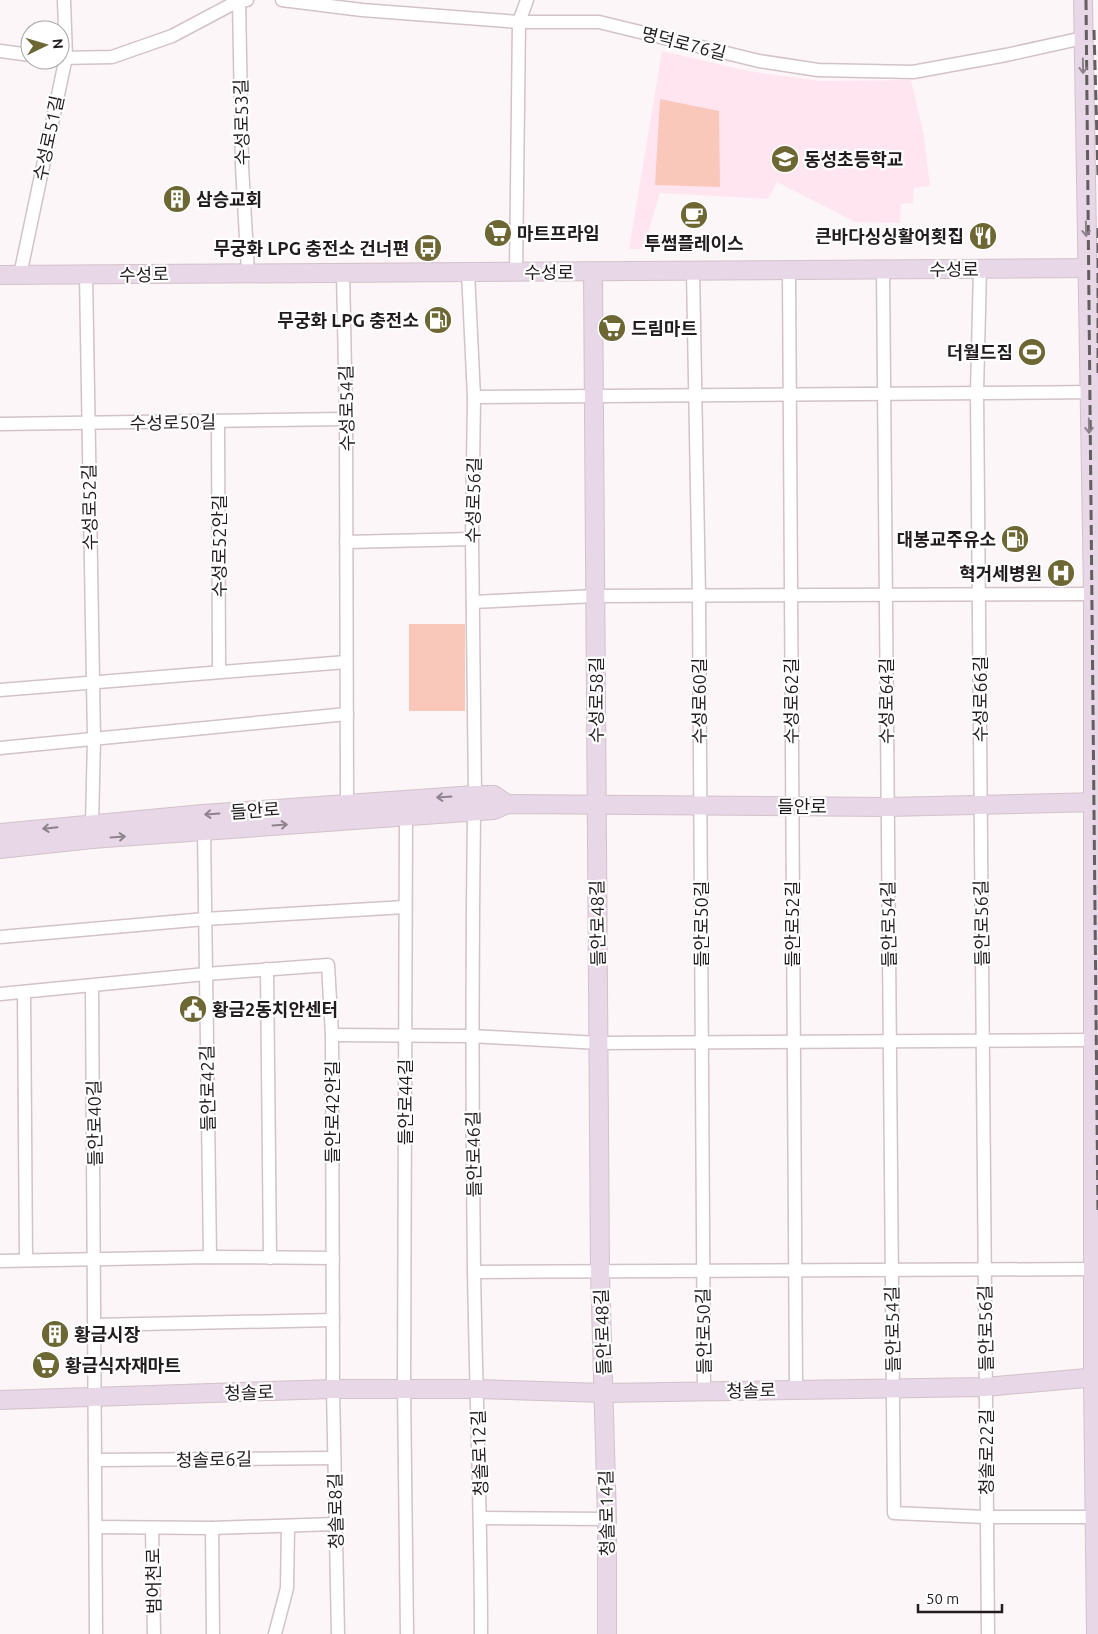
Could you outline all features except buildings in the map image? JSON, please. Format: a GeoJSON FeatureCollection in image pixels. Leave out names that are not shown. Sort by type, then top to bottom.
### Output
{"type":"FeatureCollection","features":[{"type":"Feature","properties":{"kind":"main road"},"geometry":{"type":"LineString","coordinates":[[1083,0],[1092,268],[1095,594],[1096,1634]]}},
{"type":"Feature","properties":{"kind":"main road","name":"수성로"},"geometry":{"type":"LineString","coordinates":[[0,275],[1092,268]]}},
{"type":"Feature","properties":{"kind":"main road","name":"수성로58길"},"geometry":{"type":"LineString","coordinates":[[593,272],[596,804]]}},
{"type":"Feature","properties":{"kind":"main road","name":"들안로"},"geometry":{"type":"LineString","coordinates":[[0,849],[406,816],[474,803],[494,795],[507,804],[887,807],[1094,802]]}},
{"type":"Feature","properties":{"kind":"main road","name":"들안로"},"geometry":{"type":"LineString","coordinates":[[0,833],[347,803],[474,803]]}},
{"type":"Feature","properties":{"kind":"main road","name":"들안로48길"},"geometry":{"type":"LineString","coordinates":[[596,804],[600,1272],[604,1393]]}},
{"type":"Feature","properties":{"kind":"main road","name":"청솔로"},"geometry":{"type":"LineString","coordinates":[[0,1400],[404,1388],[476,1388],[604,1393],[985,1387],[1096,1377]]}},
{"type":"Feature","properties":{"kind":"main road","name":"청솔로14길"},"geometry":{"type":"LineString","coordinates":[[604,1393],[607,1634]]}},
{"type":"Feature","properties":{"kind":"street","name":"수성로51길"},"geometry":{"type":"LineString","coordinates":[[64,0],[64,20]]}},
{"type":"Feature","properties":{"kind":"street"},"geometry":{"type":"LineString","coordinates":[[70,58],[112,57],[172,36],[238,0],[247,0]]}},
{"type":"Feature","properties":{"kind":"street","name":"수성로53길"},"geometry":{"type":"LineString","coordinates":[[238,0],[242,166],[248,273]]}},
{"type":"Feature","properties":{"kind":"street","name":"명덕로76길"},"geometry":{"type":"LineString","coordinates":[[282,0],[362,10],[519,22],[600,22],[759,61],[818,70],[913,72],[1006,56],[1083,38]]}},
{"type":"Feature","properties":{"kind":"street"},"geometry":{"type":"LineString","coordinates":[[516,272],[519,22],[527,0]]}},
{"type":"Feature","properties":{"kind":"street"},"geometry":{"type":"LineString","coordinates":[[0,51],[20,54]]}},
{"type":"Feature","properties":{"kind":"street","name":"수성로51길"},"geometry":{"type":"LineString","coordinates":[[20,275],[61,70]]}},
{"type":"Feature","properties":{"kind":"street","name":"수성로64길"},"geometry":{"type":"LineString","coordinates":[[883,269],[887,807]]}},
{"type":"Feature","properties":{"kind":"street","name":"수성로66길"},"geometry":{"type":"LineString","coordinates":[[980,269],[977,392],[980,593],[980,805]]}},
{"type":"Feature","properties":{"kind":"street","name":"수성로62길"},"geometry":{"type":"LineString","coordinates":[[789,270],[791,806]]}},
{"type":"Feature","properties":{"kind":"street","name":"수성로60길"},"geometry":{"type":"LineString","coordinates":[[693,271],[699,596],[700,806]]}},
{"type":"Feature","properties":{"kind":"street","name":"수성로56길"},"geometry":{"type":"LineString","coordinates":[[468,272],[474,397],[472,539],[474,803]]}},
{"type":"Feature","properties":{"kind":"street","name":"수성로54길"},"geometry":{"type":"LineString","coordinates":[[343,274],[346,419],[347,803]]}},
{"type":"Feature","properties":{"kind":"street","name":"수성로52길"},"geometry":{"type":"LineString","coordinates":[[86,275],[94,739],[92,824]]}},
{"type":"Feature","properties":{"kind":"street"},"geometry":{"type":"LineString","coordinates":[[474,397],[1093,392]]}},
{"type":"Feature","properties":{"kind":"street","name":"수성로50길"},"geometry":{"type":"LineString","coordinates":[[0,424],[346,419]]}},
{"type":"Feature","properties":{"kind":"street","name":"수성로52안길"},"geometry":{"type":"LineString","coordinates":[[218,422],[219,671]]}},
{"type":"Feature","properties":{"kind":"street"},"geometry":{"type":"LineString","coordinates":[[346,542],[472,539]]}},
{"type":"Feature","properties":{"kind":"street"},"geometry":{"type":"LineString","coordinates":[[472,602],[595,596],[1095,594]]}},
{"type":"Feature","properties":{"kind":"street"},"geometry":{"type":"LineString","coordinates":[[0,690],[346,662]]}},
{"type":"Feature","properties":{"kind":"street"},"geometry":{"type":"LineString","coordinates":[[0,748],[347,714]]}},
{"type":"Feature","properties":{"kind":"street","name":"들안로46길"},"geometry":{"type":"LineString","coordinates":[[474,803],[471,1036],[476,1388]]}},
{"type":"Feature","properties":{"kind":"street","name":"들안로56길"},"geometry":{"type":"LineString","coordinates":[[980,805],[985,1387]]}},
{"type":"Feature","properties":{"kind":"street","name":"들안로50길"},"geometry":{"type":"LineString","coordinates":[[700,806],[704,1391]]}},
{"type":"Feature","properties":{"kind":"street","name":"들안로52길"},"geometry":{"type":"LineString","coordinates":[[791,806],[796,1389]]}},
{"type":"Feature","properties":{"kind":"street","name":"들안로54길"},"geometry":{"type":"LineString","coordinates":[[887,807],[894,1513],[986,1517]]}},
{"type":"Feature","properties":{"kind":"street","name":"들안로44길"},"geometry":{"type":"LineString","coordinates":[[404,1388],[406,816]]}},
{"type":"Feature","properties":{"kind":"street","name":"들안로42길"},"geometry":{"type":"LineString","coordinates":[[204,831],[210,1257]]}},
{"type":"Feature","properties":{"kind":"street"},"geometry":{"type":"LineString","coordinates":[[0,937],[205,920],[405,907]]}},
{"type":"Feature","properties":{"kind":"street","name":"들안로42안길"},"geometry":{"type":"LineString","coordinates":[[206,974],[328,966],[332,1035],[333,1389]]}},
{"type":"Feature","properties":{"kind":"street"},"geometry":{"type":"LineString","coordinates":[[267,970],[270,1258]]}},
{"type":"Feature","properties":{"kind":"street"},"geometry":{"type":"LineString","coordinates":[[0,994],[92,987],[206,974]]}},
{"type":"Feature","properties":{"kind":"street","name":"들안로40길"},"geometry":{"type":"LineString","coordinates":[[92,987],[96,1259]]}},
{"type":"Feature","properties":{"kind":"street"},"geometry":{"type":"LineString","coordinates":[[24,993],[26,1260]]}},
{"type":"Feature","properties":{"kind":"street"},"geometry":{"type":"LineString","coordinates":[[332,1035],[471,1036],[598,1043],[1096,1040]]}},
{"type":"Feature","properties":{"kind":"street"},"geometry":{"type":"LineString","coordinates":[[0,1261],[210,1257],[333,1258]]}},
{"type":"Feature","properties":{"kind":"street"},"geometry":{"type":"LineString","coordinates":[[96,1259],[93,1398],[96,1634]]}},
{"type":"Feature","properties":{"kind":"street","name":"들안로56길"},"geometry":{"type":"LineString","coordinates":[[984,1269],[1095,1269]]}},
{"type":"Feature","properties":{"kind":"street","name":"들안로54길"},"geometry":{"type":"LineString","coordinates":[[891,1270],[984,1269]]}},
{"type":"Feature","properties":{"kind":"street"},"geometry":{"type":"LineString","coordinates":[[794,1270],[891,1270]]}},
{"type":"Feature","properties":{"kind":"street","name":"들안로50길"},"geometry":{"type":"LineString","coordinates":[[702,1271],[794,1270]]}},
{"type":"Feature","properties":{"kind":"street","name":"들안로48길"},"geometry":{"type":"LineString","coordinates":[[600,1272],[702,1271]]}},
{"type":"Feature","properties":{"kind":"street"},"geometry":{"type":"LineString","coordinates":[[474,1272],[600,1272]]}},
{"type":"Feature","properties":{"kind":"street"},"geometry":{"type":"LineString","coordinates":[[94,1325],[333,1320]]}},
{"type":"Feature","properties":{"kind":"street","name":"청솔로22길"},"geometry":{"type":"LineString","coordinates":[[985,1387],[988,1634]]}},
{"type":"Feature","properties":{"kind":"street"},"geometry":{"type":"LineString","coordinates":[[404,1388],[407,1634]]}},
{"type":"Feature","properties":{"kind":"street","name":"청솔로12길"},"geometry":{"type":"LineString","coordinates":[[476,1388],[481,1518],[481,1634]]}},
{"type":"Feature","properties":{"kind":"street","name":"청솔로8길"},"geometry":{"type":"LineString","coordinates":[[333,1389],[338,1634]]}},
{"type":"Feature","properties":{"kind":"street","name":"청솔로6길"},"geometry":{"type":"LineString","coordinates":[[95,1460],[334,1458]]}},
{"type":"Feature","properties":{"kind":"street","name":"청솔로22길"},"geometry":{"type":"LineString","coordinates":[[986,1517],[1095,1517]]}},
{"type":"Feature","properties":{"kind":"street","name":"청솔로12길"},"geometry":{"type":"LineString","coordinates":[[481,1518],[607,1519]]}},
{"type":"Feature","properties":{"kind":"street"},"geometry":{"type":"LineString","coordinates":[[96,1527],[212,1528],[335,1524]]}},
{"type":"Feature","properties":{"kind":"street"},"geometry":{"type":"LineString","coordinates":[[275,1634],[287,1588],[288,1526]]}},
{"type":"Feature","properties":{"kind":"street","name":"범어천로"},"geometry":{"type":"LineString","coordinates":[[152,1528],[154,1634]]}},
{"type":"Feature","properties":{"kind":"street"},"geometry":{"type":"LineString","coordinates":[[212,1528],[214,1634]]}},
{"type":"Feature","properties":{"kind":"shaded area","name":"동성초등학교"},"geometry":{"type":"Polygon","coordinates":[[[662,51],[748,71],[821,81],[911,80],[924,135],[930,186],[914,188],[913,203],[901,204],[900,223],[855,222],[777,182],[768,199],[660,193],[643,249],[629,249],[662,51]]]}},
{"type":"Feature","properties":{"kind":"shaded area"},"geometry":{"type":"Polygon","coordinates":[[[660,99],[719,111],[720,187],[655,185],[660,99]]]}},
{"type":"Feature","properties":{"kind":"shaded area"},"geometry":{"type":"Polygon","coordinates":[[[409,624],[465,624],[465,711],[409,711],[409,624]]]}},
{"type":"Feature","properties":{"kind":"railway"},"geometry":{"type":"LineString","coordinates":[[1086,0],[1098,1215]]}},
{"type":"Feature","properties":{"kind":"railway"},"geometry":{"type":"LineString","coordinates":[[1094,30],[1098,175]]}},
{"type":"Feature","properties":{"kind":"railway"},"geometry":{"type":"LineString","coordinates":[[1098,227],[1098,373]]}},
{"type":"Feature","properties":{"kind":"place","name":"동성초등학교"},"geometry":{"type":"Point","coordinates":[785,159]}},
{"type":"Feature","properties":{"kind":"place","name":"삼승교회"},"geometry":{"type":"Point","coordinates":[177,199]}},
{"type":"Feature","properties":{"kind":"place","name":"투썸플레이스"},"geometry":{"type":"Point","coordinates":[694,215]}},
{"type":"Feature","properties":{"kind":"place","name":"마트프라임"},"geometry":{"type":"Point","coordinates":[498,233]}},
{"type":"Feature","properties":{"kind":"place","name":"큰바다싱싱활어횟집"},"geometry":{"type":"Point","coordinates":[983,236]}},
{"type":"Feature","properties":{"kind":"place","name":"무궁화 LPG 충전소 건너편"},"geometry":{"type":"Point","coordinates":[428,248]}},
{"type":"Feature","properties":{"kind":"place","name":"무궁화 LPG 충전소"},"geometry":{"type":"Point","coordinates":[438,320]}},
{"type":"Feature","properties":{"kind":"place","name":"드림마트"},"geometry":{"type":"Point","coordinates":[612,328]}},
{"type":"Feature","properties":{"kind":"place","name":"더월드짐"},"geometry":{"type":"Point","coordinates":[1032,352]}},
{"type":"Feature","properties":{"kind":"place","name":"대봉교주유소"},"geometry":{"type":"Point","coordinates":[1015,539]}},
{"type":"Feature","properties":{"kind":"place","name":"혁거세병원"},"geometry":{"type":"Point","coordinates":[1061,573]}},
{"type":"Feature","properties":{"kind":"place","name":"황금2동치안센터"},"geometry":{"type":"Point","coordinates":[193,1009]}},
{"type":"Feature","properties":{"kind":"place","name":"황금시장"},"geometry":{"type":"Point","coordinates":[55,1334]}},
{"type":"Feature","properties":{"kind":"place","name":"황금식자재마트"},"geometry":{"type":"Point","coordinates":[46,1365]}}]}
